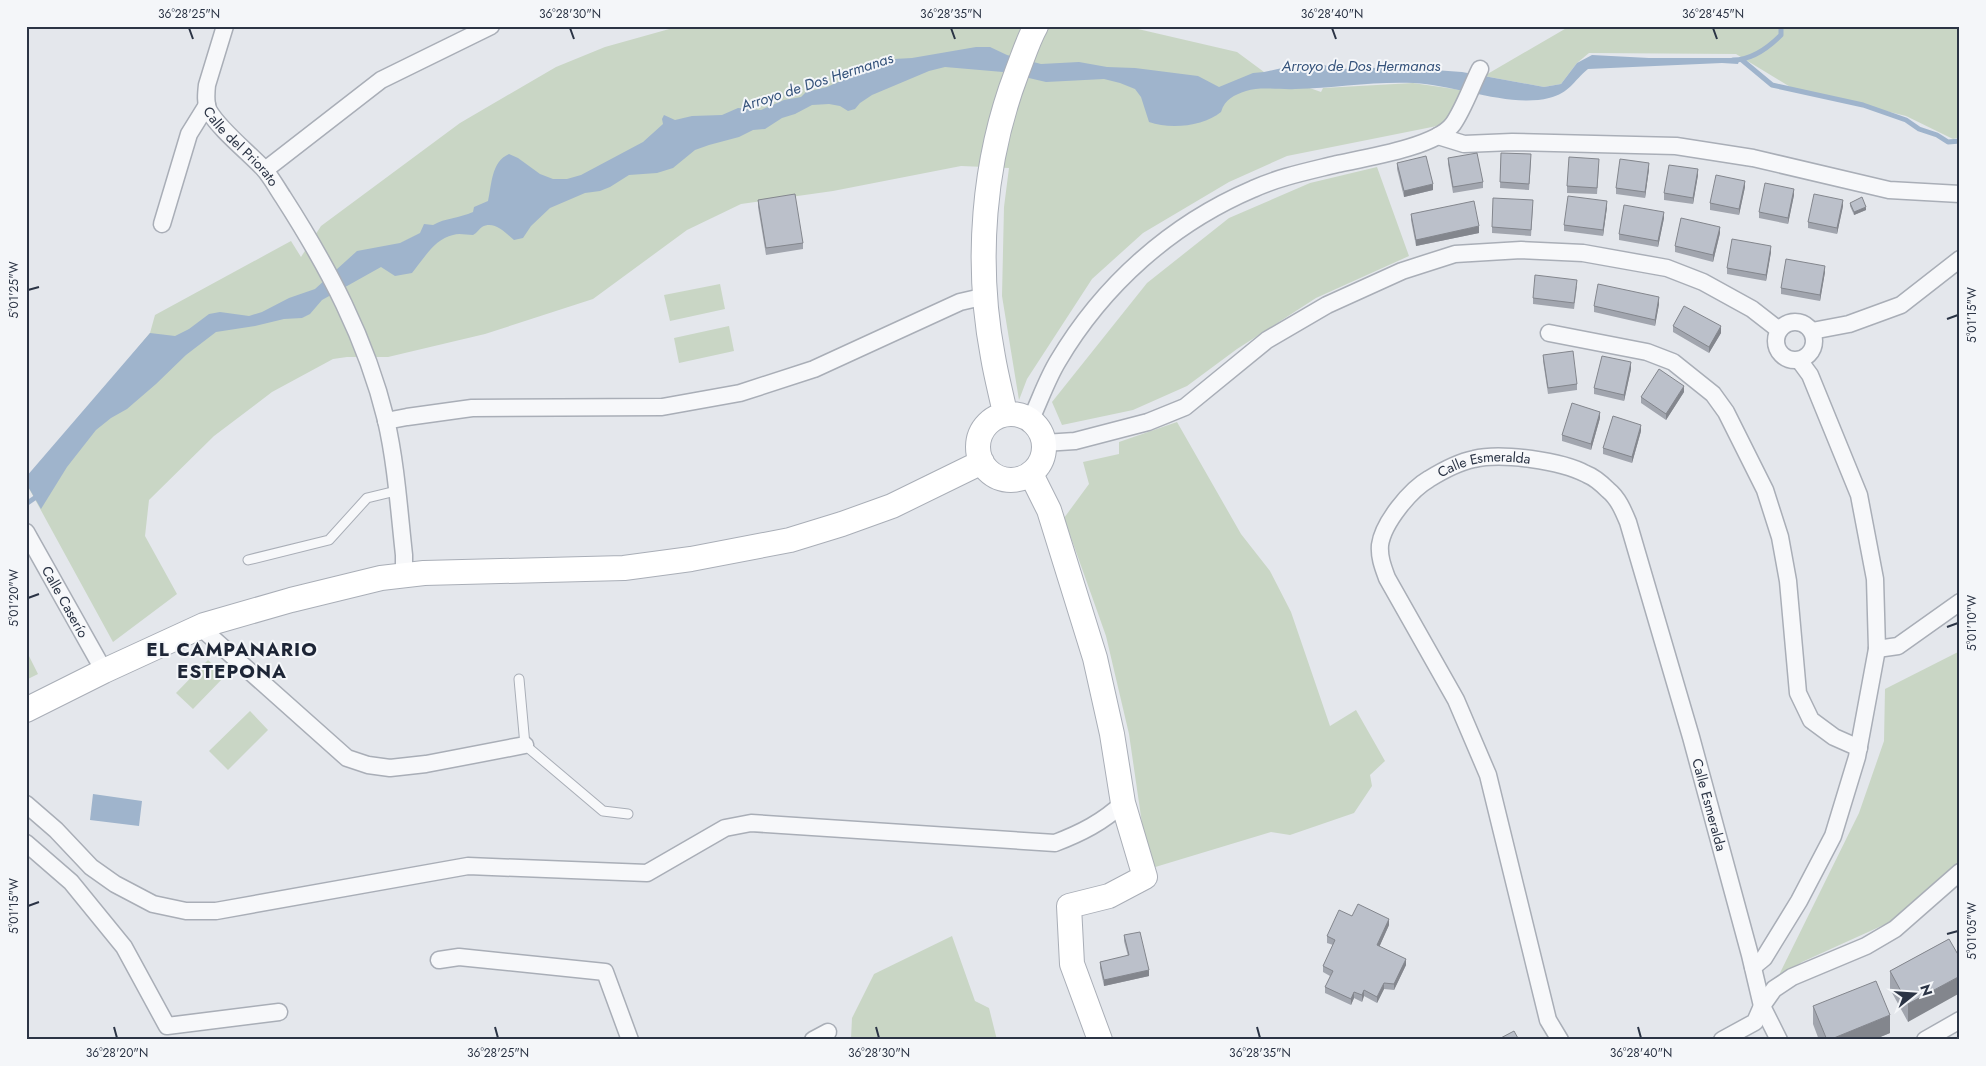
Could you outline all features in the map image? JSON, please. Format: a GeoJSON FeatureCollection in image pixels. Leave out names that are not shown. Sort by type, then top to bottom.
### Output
{"type":"FeatureCollection","features":[{"type":"Feature","properties":{"kind":"street","name":"Calle del Priorato"},"geometry":{"type":"LineString","coordinates":[[226,26],[207,85],[207,105],[210,112],[264,170],[282,195],[320,257],[348,309],[367,356],[386,421],[404,555],[404,575]]}},
{"type":"Feature","properties":{"kind":"street"},"geometry":{"type":"LineString","coordinates":[[264,170],[381,80],[491,26]]}},
{"type":"Feature","properties":{"kind":"street"},"geometry":{"type":"LineString","coordinates":[[1005,413],[993,356],[986,296],[984,268],[988,197],[992,161],[1011,89],[1034,29]]}},
{"type":"Feature","properties":{"kind":"street"},"geometry":{"type":"LineString","coordinates":[[1031,419],[1058,362],[1104,296],[1143,257],[1193,221],[1253,188],[1338,164],[1394,153],[1438,136],[1452,125],[1480,69]]}},
{"type":"Feature","properties":{"kind":"street"},"geometry":{"type":"LineString","coordinates":[[162,224],[189,134],[207,105]]}},
{"type":"Feature","properties":{"kind":"street"},"geometry":{"type":"LineString","coordinates":[[1438,136],[1464,144],[1512,142],[1676,146],[1753,158],[1889,190],[1960,194]]}},
{"type":"Feature","properties":{"kind":"street"},"geometry":{"type":"LineString","coordinates":[[1044,443],[1075,441],[1139,424],[1185,407],[1267,340],[1327,305],[1402,271],[1455,254],[1521,250],[1583,253],[1666,268],[1703,282],[1752,309],[1779,330]]}},
{"type":"Feature","properties":{"kind":"street"},"geometry":{"type":"LineString","coordinates":[[1812,331],[1849,324],[1901,305],[1960,258]]}},
{"type":"Feature","properties":{"kind":"street"},"geometry":{"type":"LineString","coordinates":[[386,421],[407,416],[472,408],[662,407],[740,393],[814,369],[960,302],[986,296]]}},
{"type":"Feature","properties":{"kind":"street"},"geometry":{"type":"LineString","coordinates":[[1795,321],[1807,326],[1812,331],[1814,337],[1813,348],[1810,354],[1799,360],[1787,358],[1778,349],[1776,343],[1779,330],[1783,325],[1795,321]]}},
{"type":"Feature","properties":{"kind":"street"},"geometry":{"type":"LineString","coordinates":[[1549,333],[1647,352],[1673,362],[1713,394],[1726,412],[1765,490],[1780,537],[1788,581],[1798,693],[1811,720],[1834,737],[1859,748]]}},
{"type":"Feature","properties":{"kind":"street"},"geometry":{"type":"LineString","coordinates":[[1753,967],[1764,958],[1799,901],[1833,836],[1859,748],[1877,649],[1875,578],[1859,495],[1810,375],[1799,360]]}},
{"type":"Feature","properties":{"kind":"street"},"geometry":{"type":"LineString","coordinates":[[1005,413],[1021,415],[1031,419],[1038,427],[1044,443],[1043,458],[1038,467],[1021,479],[1000,479],[991,474],[982,462],[977,446],[979,436],[984,427],[991,420],[1005,413]]}},
{"type":"Feature","properties":{"kind":"street","name":"Calle Esmeralda"},"geometry":{"type":"LineString","coordinates":[[1560,1040],[1548,1020],[1488,775],[1456,700],[1387,578],[1381,563],[1380,545],[1384,529],[1407,497],[1428,479],[1474,458],[1504,456],[1549,462],[1577,471],[1586,474],[1610,491],[1620,505],[1628,522],[1688,728],[1762,1006],[1779,1040]]}},
{"type":"Feature","properties":{"kind":"street"},"geometry":{"type":"LineString","coordinates":[[26,710],[104,671],[200,627],[291,600],[404,575],[624,568],[692,559],[790,540],[892,506],[982,462]]}},
{"type":"Feature","properties":{"kind":"street"},"geometry":{"type":"LineString","coordinates":[[1030,474],[1049,510],[1096,658],[1112,734],[1123,803],[1145,877],[1109,896],[1069,906],[1072,964],[1100,1040]]}},
{"type":"Feature","properties":{"kind":"street","name":"Calle Caserío"},"geometry":{"type":"LineString","coordinates":[[26,532],[104,671]]}},
{"type":"Feature","properties":{"kind":"street"},"geometry":{"type":"LineString","coordinates":[[1877,649],[1898,646],[1960,602]]}},
{"type":"Feature","properties":{"kind":"street"},"geometry":{"type":"LineString","coordinates":[[200,627],[347,758],[368,765],[390,768],[426,764],[525,745]]}},
{"type":"Feature","properties":{"kind":"street"},"geometry":{"type":"LineString","coordinates":[[26,804],[56,830],[91,867],[115,884],[154,904],[193,911],[216,911],[468,866],[647,873],[725,828],[751,823],[1055,843],[1074,836],[1107,818],[1123,803]]}},
{"type":"Feature","properties":{"kind":"street"},"geometry":{"type":"LineString","coordinates":[[26,843],[71,882],[124,947],[167,1026],[280,1012]]}},
{"type":"Feature","properties":{"kind":"street"},"geometry":{"type":"LineString","coordinates":[[1722,1040],[1755,1022],[1762,1006],[1774,989],[1792,977],[1866,946],[1894,930],[1960,872]]}},
{"type":"Feature","properties":{"kind":"street"},"geometry":{"type":"LineString","coordinates":[[439,960],[459,956],[605,972],[630,1040]]}},
{"type":"Feature","properties":{"kind":"street"},"geometry":{"type":"LineString","coordinates":[[1925,1040],[1960,1020]]}},
{"type":"Feature","properties":{"kind":"street"},"geometry":{"type":"LineString","coordinates":[[813,1040],[828,1032]]}},
{"type":"Feature","properties":{"kind":"lane"},"geometry":{"type":"LineString","coordinates":[[248,560],[328,540],[367,498],[396,491]]}},
{"type":"Feature","properties":{"kind":"lane"},"geometry":{"type":"LineString","coordinates":[[519,679],[525,745],[603,811],[628,814]]}},
{"type":"Feature","properties":{"kind":"green space"},"geometry":{"type":"Polygon","coordinates":[[[680,26],[1125,26],[1237,52],[1264,72],[1321,92],[1323,88],[1413,83],[1461,90],[1447,124],[1287,156],[1229,182],[1143,233],[1092,279],[1027,379],[1019,400],[1002,296],[1004,207],[1009,168],[961,166],[833,191],[741,204],[687,230],[593,299],[485,334],[388,357],[333,359],[272,392],[214,436],[149,500],[145,536],[177,594],[113,642],[26,483],[150,333],[155,315],[291,241],[301,257],[321,226],[460,123],[556,67],[605,47],[680,26]]]}},
{"type":"Feature","properties":{"kind":"green space"},"geometry":{"type":"Polygon","coordinates":[[[1570,26],[1960,26],[1960,137],[1953,139],[1906,116],[1792,88],[1736,54],[1589,53],[1577,63],[1561,84],[1544,87],[1484,76],[1570,26]]]}},
{"type":"Feature","properties":{"kind":"green space"},"geometry":{"type":"Polygon","coordinates":[[[1377,167],[1409,256],[1316,298],[1237,349],[1187,386],[1133,410],[1062,425],[1052,402],[1147,283],[1229,218],[1310,183],[1377,167]]]}},
{"type":"Feature","properties":{"kind":"green space"},"geometry":{"type":"Polygon","coordinates":[[[720,284],[725,309],[670,321],[664,295],[720,284]]]}},
{"type":"Feature","properties":{"kind":"green space"},"geometry":{"type":"Polygon","coordinates":[[[729,326],[734,351],[679,363],[674,338],[729,326]]]}},
{"type":"Feature","properties":{"kind":"green space"},"geometry":{"type":"Polygon","coordinates":[[[1177,422],[1241,534],[1270,571],[1291,612],[1330,726],[1356,710],[1385,761],[1370,775],[1372,786],[1354,813],[1290,835],[1271,832],[1152,868],[1145,844],[1129,734],[1106,636],[1064,518],[1089,484],[1083,462],[1119,454],[1119,442],[1177,422]]]}},
{"type":"Feature","properties":{"kind":"green space"},"geometry":{"type":"Polygon","coordinates":[[[26,650],[38,674],[26,680],[26,650]]]}},
{"type":"Feature","properties":{"kind":"green space"},"geometry":{"type":"Polygon","coordinates":[[[1960,651],[1960,862],[1899,918],[1802,962],[1777,979],[1859,813],[1884,741],[1885,689],[1960,651]]]}},
{"type":"Feature","properties":{"kind":"green space"},"geometry":{"type":"Polygon","coordinates":[[[208,660],[225,676],[193,709],[176,693],[208,660]]]}},
{"type":"Feature","properties":{"kind":"green space"},"geometry":{"type":"Polygon","coordinates":[[[250,711],[268,730],[228,770],[209,751],[250,711]]]}},
{"type":"Feature","properties":{"kind":"green space"},"geometry":{"type":"Polygon","coordinates":[[[952,936],[975,1001],[989,1008],[997,1040],[850,1040],[852,1018],[874,974],[952,936]]]}},
{"type":"Feature","properties":{"kind":"water"},"geometry":{"type":"Polygon","coordinates":[[[976,47],[990,47],[1007,55],[1041,64],[1079,62],[1107,67],[1135,68],[1198,76],[1219,87],[1253,73],[1300,64],[1322,64],[1332,68],[1350,69],[1393,67],[1462,72],[1544,87],[1561,84],[1577,63],[1592,55],[1649,58],[1740,58],[1738,64],[1722,63],[1588,69],[1562,93],[1549,98],[1534,100],[1500,98],[1414,83],[1258,89],[1234,96],[1225,104],[1221,112],[1206,121],[1177,126],[1149,122],[1141,97],[1135,89],[1120,83],[1104,79],[1046,82],[1003,72],[945,67],[929,71],[872,95],[855,109],[848,111],[840,106],[829,104],[812,105],[782,118],[765,129],[753,130],[739,137],[695,150],[673,168],[657,173],[629,175],[610,187],[600,191],[585,193],[550,208],[531,226],[523,238],[514,240],[499,228],[491,225],[482,227],[473,235],[460,234],[446,237],[435,245],[412,273],[395,276],[381,267],[322,300],[310,314],[302,318],[284,319],[216,332],[186,355],[127,409],[111,418],[96,430],[67,467],[41,509],[26,483],[26,477],[150,333],[175,336],[189,329],[209,314],[220,312],[249,316],[262,312],[289,298],[315,289],[357,251],[400,243],[420,233],[424,224],[433,225],[473,212],[474,207],[488,201],[496,168],[499,162],[509,154],[518,158],[540,174],[553,179],[567,179],[581,175],[643,142],[663,124],[662,119],[664,115],[675,120],[692,116],[722,115],[738,108],[761,110],[784,100],[801,97],[806,92],[827,87],[854,75],[876,60],[912,58],[976,47]]]}},
{"type":"Feature","properties":{"kind":"water"},"geometry":{"type":"Polygon","coordinates":[[[93,794],[142,801],[139,826],[90,820],[93,794]]]}},
{"type":"Feature","properties":{"kind":"building"},"geometry":{"type":"Polygon","coordinates":[[[1477,153],[1483,182],[1453,187],[1448,158],[1477,153]]]}},
{"type":"Feature","properties":{"kind":"building"},"geometry":{"type":"Polygon","coordinates":[[[1501,153],[1531,154],[1529,184],[1500,182],[1501,153]]]}},
{"type":"Feature","properties":{"kind":"building"},"geometry":{"type":"Polygon","coordinates":[[[1426,156],[1433,184],[1404,191],[1397,163],[1426,156]]]}},
{"type":"Feature","properties":{"kind":"building"},"geometry":{"type":"Polygon","coordinates":[[[1569,157],[1599,159],[1597,188],[1567,186],[1569,157]]]}},
{"type":"Feature","properties":{"kind":"building"},"geometry":{"type":"Polygon","coordinates":[[[1620,159],[1649,163],[1645,192],[1616,188],[1620,159]]]}},
{"type":"Feature","properties":{"kind":"building"},"geometry":{"type":"Polygon","coordinates":[[[1669,165],[1698,169],[1693,198],[1664,193],[1669,165]]]}},
{"type":"Feature","properties":{"kind":"building"},"geometry":{"type":"Polygon","coordinates":[[[1716,175],[1745,181],[1739,209],[1710,203],[1716,175]]]}},
{"type":"Feature","properties":{"kind":"building"},"geometry":{"type":"Polygon","coordinates":[[[1765,183],[1794,189],[1788,218],[1759,212],[1765,183]]]}},
{"type":"Feature","properties":{"kind":"building"},"geometry":{"type":"Polygon","coordinates":[[[795,194],[803,243],[766,248],[758,200],[795,194]]]}},
{"type":"Feature","properties":{"kind":"building"},"geometry":{"type":"Polygon","coordinates":[[[1814,194],[1843,200],[1837,228],[1808,222],[1814,194]]]}},
{"type":"Feature","properties":{"kind":"building"},"geometry":{"type":"Polygon","coordinates":[[[1568,196],[1607,201],[1603,230],[1564,225],[1568,196]]]}},
{"type":"Feature","properties":{"kind":"building"},"geometry":{"type":"Polygon","coordinates":[[[1862,197],[1866,207],[1854,212],[1850,203],[1862,197]]]}},
{"type":"Feature","properties":{"kind":"building"},"geometry":{"type":"Polygon","coordinates":[[[1493,198],[1533,200],[1531,230],[1492,227],[1493,198]]]}},
{"type":"Feature","properties":{"kind":"building"},"geometry":{"type":"Polygon","coordinates":[[[1474,201],[1479,226],[1416,240],[1411,214],[1474,201]]]}},
{"type":"Feature","properties":{"kind":"building"},"geometry":{"type":"Polygon","coordinates":[[[1624,205],[1664,212],[1658,241],[1619,234],[1624,205]]]}},
{"type":"Feature","properties":{"kind":"building"},"geometry":{"type":"Polygon","coordinates":[[[1681,218],[1720,227],[1713,255],[1675,246],[1681,218]]]}},
{"type":"Feature","properties":{"kind":"building"},"geometry":{"type":"Polygon","coordinates":[[[1732,239],[1771,246],[1766,275],[1727,268],[1732,239]]]}},
{"type":"Feature","properties":{"kind":"building"},"geometry":{"type":"Polygon","coordinates":[[[1786,259],[1825,266],[1820,295],[1781,288],[1786,259]]]}},
{"type":"Feature","properties":{"kind":"building"},"geometry":{"type":"Polygon","coordinates":[[[1535,275],[1577,280],[1574,303],[1533,298],[1535,275]]]}},
{"type":"Feature","properties":{"kind":"building"},"geometry":{"type":"Polygon","coordinates":[[[1598,284],[1659,297],[1655,320],[1594,306],[1598,284]]]}},
{"type":"Feature","properties":{"kind":"building"},"geometry":{"type":"Polygon","coordinates":[[[1684,306],[1721,326],[1709,347],[1673,326],[1684,306]]]}},
{"type":"Feature","properties":{"kind":"building"},"geometry":{"type":"Polygon","coordinates":[[[1573,351],[1577,384],[1548,388],[1543,355],[1573,351]]]}},
{"type":"Feature","properties":{"kind":"building"},"geometry":{"type":"Polygon","coordinates":[[[1602,356],[1631,362],[1624,395],[1594,388],[1602,356]]]}},
{"type":"Feature","properties":{"kind":"building"},"geometry":{"type":"Polygon","coordinates":[[[1659,369],[1684,386],[1666,414],[1641,397],[1659,369]]]}},
{"type":"Feature","properties":{"kind":"building"},"geometry":{"type":"Polygon","coordinates":[[[1572,403],[1600,412],[1591,444],[1562,435],[1572,403]]]}},
{"type":"Feature","properties":{"kind":"building"},"geometry":{"type":"Polygon","coordinates":[[[1613,416],[1641,425],[1632,457],[1603,448],[1613,416]]]}},
{"type":"Feature","properties":{"kind":"building"},"geometry":{"type":"Polygon","coordinates":[[[1358,904],[1389,919],[1377,945],[1406,959],[1394,984],[1384,983],[1377,997],[1364,990],[1362,995],[1354,992],[1351,999],[1325,987],[1333,971],[1323,966],[1335,940],[1327,936],[1339,910],[1352,916],[1358,904]]]}},
{"type":"Feature","properties":{"kind":"building"},"geometry":{"type":"Polygon","coordinates":[[[1140,932],[1149,970],[1104,980],[1100,962],[1129,955],[1124,935],[1140,932]]]}},
{"type":"Feature","properties":{"kind":"building"},"geometry":{"type":"Polygon","coordinates":[[[1949,939],[1960,958],[1960,976],[1908,1004],[1890,971],[1949,939]]]}},
{"type":"Feature","properties":{"kind":"building"},"geometry":{"type":"Polygon","coordinates":[[[1876,981],[1890,1015],[1827,1040],[1813,1006],[1876,981]]]}},
{"type":"Feature","properties":{"kind":"building"},"geometry":{"type":"Polygon","coordinates":[[[1514,1031],[1519,1040],[1497,1040],[1514,1031]]]}},
{"type":"Feature","properties":{"kind":"waterway","name":"Arroyo de Dos Hermanas"},"geometry":{"type":"LineString","coordinates":[[1733,60],[1753,56],[1765,49],[1781,35],[1781,26]]}},
{"type":"Feature","properties":{"kind":"waterway"},"geometry":{"type":"LineString","coordinates":[[1742,60],[1772,85],[1863,105],[1906,120],[1919,129],[1937,135],[1948,142],[1960,141]]}},
{"type":"Feature","properties":{"kind":"waterway","name":"Arroyo de Dos Hermanas"},"geometry":{"type":"LineString","coordinates":[[26,504],[39,495]]}},
{"type":"Feature","properties":{"kind":"district","name":"EL CAMPANARIO ESTEPONA"},"geometry":{"type":"Point","coordinates":[232,660]}}]}
